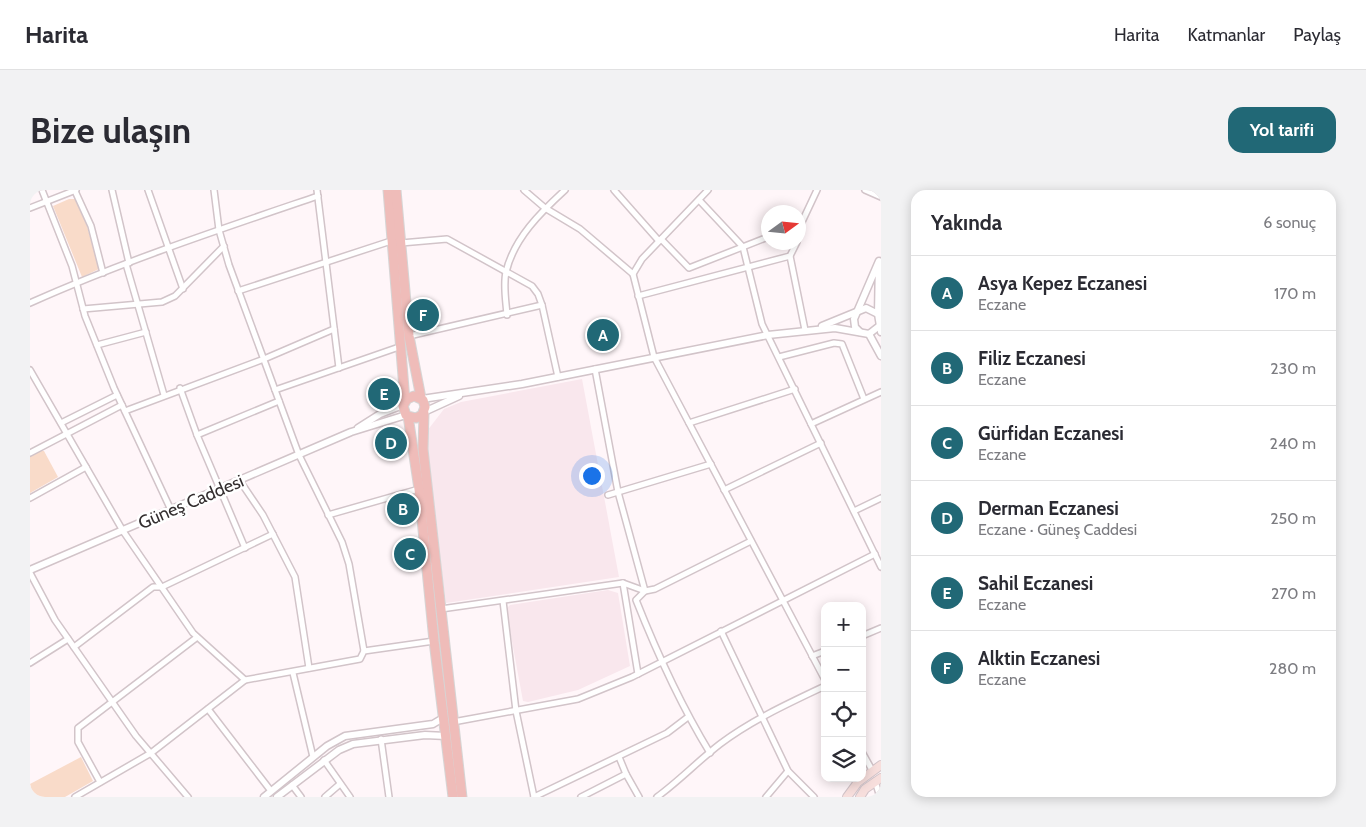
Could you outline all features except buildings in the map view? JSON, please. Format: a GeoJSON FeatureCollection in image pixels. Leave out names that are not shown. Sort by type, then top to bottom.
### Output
{"type":"FeatureCollection","features":[{"type":"Feature","properties":{"kind":"main road"},"geometry":{"type":"LineString","coordinates":[[388,190],[404,403],[419,489],[434,641],[453,797]]}},
{"type":"Feature","properties":{"kind":"main road"},"geometry":{"type":"LineString","coordinates":[[396,190],[409,336],[421,399],[425,404],[423,449],[462,797]]}},
{"type":"Feature","properties":{"kind":"main road"},"geometry":{"type":"LineString","coordinates":[[404,403],[410,397],[421,399]]}},
{"type":"Feature","properties":{"kind":"main road"},"geometry":{"type":"LineString","coordinates":[[407,415],[416,418],[424,412]]}},
{"type":"Feature","properties":{"kind":"main road"},"geometry":{"type":"LineString","coordinates":[[847,797],[872,770],[881,765]]}},
{"type":"Feature","properties":{"kind":"main road"},"geometry":{"type":"LineString","coordinates":[[860,797],[878,779]]}},
{"type":"Feature","properties":{"kind":"street"},"geometry":{"type":"LineString","coordinates":[[42,190],[97,345],[171,510]]}},
{"type":"Feature","properties":{"kind":"street"},"geometry":{"type":"LineString","coordinates":[[30,208],[61,193],[76,190],[91,226],[103,273]]}},
{"type":"Feature","properties":{"kind":"street"},"geometry":{"type":"LineString","coordinates":[[112,190],[127,264],[164,395]]}},
{"type":"Feature","properties":{"kind":"street"},"geometry":{"type":"LineString","coordinates":[[148,190],[183,289]]}},
{"type":"Feature","properties":{"kind":"street"},"geometry":{"type":"LineString","coordinates":[[75,797],[151,753],[245,680],[293,673],[309,668],[360,659],[364,651],[349,564],[342,542],[299,455],[238,291],[219,230],[214,190]]}},
{"type":"Feature","properties":{"kind":"street"},"geometry":{"type":"LineString","coordinates":[[524,190],[545,208],[580,229],[632,274],[654,357],[821,673]]}},
{"type":"Feature","properties":{"kind":"street"},"geometry":{"type":"LineString","coordinates":[[507,315],[506,271],[519,242],[545,208],[565,190]]}},
{"type":"Feature","properties":{"kind":"street"},"geometry":{"type":"LineString","coordinates":[[614,190],[689,268],[761,240]]}},
{"type":"Feature","properties":{"kind":"street"},"geometry":{"type":"LineString","coordinates":[[632,274],[642,259],[708,190]]}},
{"type":"Feature","properties":{"kind":"street"},"geometry":{"type":"LineString","coordinates":[[806,212],[817,190]]}},
{"type":"Feature","properties":{"kind":"street"},"geometry":{"type":"LineString","coordinates":[[864,190],[881,197]]}},
{"type":"Feature","properties":{"kind":"street"},"geometry":{"type":"LineString","coordinates":[[30,303],[76,283],[318,193],[339,368]]}},
{"type":"Feature","properties":{"kind":"street"},"geometry":{"type":"LineString","coordinates":[[699,200],[743,247],[762,324],[881,567]]}},
{"type":"Feature","properties":{"kind":"street"},"geometry":{"type":"LineString","coordinates":[[401,243],[447,238],[532,286],[538,294],[542,305],[558,376]]}},
{"type":"Feature","properties":{"kind":"street"},"geometry":{"type":"LineString","coordinates":[[238,291],[391,240]]}},
{"type":"Feature","properties":{"kind":"street"},"geometry":{"type":"LineString","coordinates":[[83,309],[162,302],[175,296],[183,289],[224,246]]}},
{"type":"Feature","properties":{"kind":"street"},"geometry":{"type":"LineString","coordinates":[[793,250],[790,256],[805,330]]}},
{"type":"Feature","properties":{"kind":"street"},"geometry":{"type":"LineString","coordinates":[[638,296],[790,256]]}},
{"type":"Feature","properties":{"kind":"street"},"geometry":{"type":"LineString","coordinates":[[861,333],[854,323],[880,258]]}},
{"type":"Feature","properties":{"kind":"street"},"geometry":{"type":"LineString","coordinates":[[421,399],[463,394],[768,335],[835,328],[869,334],[880,329],[880,258]]}},
{"type":"Feature","properties":{"kind":"street"},"geometry":{"type":"LineString","coordinates":[[409,336],[507,315],[542,305]]}},
{"type":"Feature","properties":{"kind":"street"},"geometry":{"type":"LineString","coordinates":[[813,329],[866,308],[879,315]]}},
{"type":"Feature","properties":{"kind":"street"},"geometry":{"type":"LineString","coordinates":[[30,453],[66,433],[124,408],[264,359],[334,329]]}},
{"type":"Feature","properties":{"kind":"street"},"geometry":{"type":"LineString","coordinates":[[97,345],[146,332]]}},
{"type":"Feature","properties":{"kind":"street"},"geometry":{"type":"LineString","coordinates":[[869,334],[881,356]]}},
{"type":"Feature","properties":{"kind":"street"},"geometry":{"type":"LineString","coordinates":[[779,357],[834,344],[842,344],[864,399]]}},
{"type":"Feature","properties":{"kind":"street"},"geometry":{"type":"LineString","coordinates":[[275,390],[399,347]]}},
{"type":"Feature","properties":{"kind":"street"},"geometry":{"type":"LineString","coordinates":[[594,369],[618,492],[645,591]]}},
{"type":"Feature","properties":{"kind":"street"},"geometry":{"type":"LineString","coordinates":[[30,370],[123,531],[196,638],[245,680]]}},
{"type":"Feature","properties":{"kind":"street"},"geometry":{"type":"LineString","coordinates":[[180,388],[197,435],[245,548]]}},
{"type":"Feature","properties":{"kind":"street"},"geometry":{"type":"LineString","coordinates":[[689,423],[795,389]]}},
{"type":"Feature","properties":{"kind":"street"},"geometry":{"type":"LineString","coordinates":[[811,424],[881,392]]}},
{"type":"Feature","properties":{"kind":"street"},"geometry":{"type":"LineString","coordinates":[[424,412],[463,394]]}},
{"type":"Feature","properties":{"kind":"street"},"geometry":{"type":"LineString","coordinates":[[61,423],[118,395]]}},
{"type":"Feature","properties":{"kind":"street"},"geometry":{"type":"LineString","coordinates":[[197,435],[279,401]]}},
{"type":"Feature","properties":{"kind":"street"},"geometry":{"type":"LineString","coordinates":[[351,432],[380,414],[404,403]]}},
{"type":"Feature","properties":{"kind":"street"},"geometry":{"type":"LineString","coordinates":[[351,432],[407,415]]}},
{"type":"Feature","properties":{"kind":"street","name":"Güneş Caddesi"},"geometry":{"type":"LineString","coordinates":[[30,572],[351,432]]}},
{"type":"Feature","properties":{"kind":"street"},"geometry":{"type":"LineString","coordinates":[[724,490],[821,443]]}},
{"type":"Feature","properties":{"kind":"street"},"geometry":{"type":"LineString","coordinates":[[608,495],[711,464]]}},
{"type":"Feature","properties":{"kind":"street"},"geometry":{"type":"LineString","coordinates":[[30,498],[86,467]]}},
{"type":"Feature","properties":{"kind":"street"},"geometry":{"type":"LineString","coordinates":[[240,481],[273,534],[295,577],[309,668]]}},
{"type":"Feature","properties":{"kind":"street"},"geometry":{"type":"LineString","coordinates":[[328,515],[419,489]]}},
{"type":"Feature","properties":{"kind":"street"},"geometry":{"type":"LineString","coordinates":[[854,511],[881,498]]}},
{"type":"Feature","properties":{"kind":"street"},"geometry":{"type":"LineString","coordinates":[[74,647],[153,587],[162,587],[273,534]]}},
{"type":"Feature","properties":{"kind":"street"},"geometry":{"type":"LineString","coordinates":[[710,753],[688,717],[661,662],[636,600],[645,591],[663,586],[751,541]]}},
{"type":"Feature","properties":{"kind":"street"},"geometry":{"type":"LineString","coordinates":[[454,722],[578,700],[638,674],[875,554]]}},
{"type":"Feature","properties":{"kind":"street"},"geometry":{"type":"LineString","coordinates":[[30,572],[36,587],[74,647],[151,753],[188,797]]}},
{"type":"Feature","properties":{"kind":"street"},"geometry":{"type":"LineString","coordinates":[[441,609],[622,583],[645,591]]}},
{"type":"Feature","properties":{"kind":"street"},"geometry":{"type":"LineString","coordinates":[[622,583],[638,674]]}},
{"type":"Feature","properties":{"kind":"street"},"geometry":{"type":"LineString","coordinates":[[503,601],[516,711],[534,797],[619,757],[667,732],[688,717]]}},
{"type":"Feature","properties":{"kind":"street"},"geometry":{"type":"LineString","coordinates":[[866,634],[881,628]]}},
{"type":"Feature","properties":{"kind":"street"},"geometry":{"type":"LineString","coordinates":[[721,631],[788,772],[814,797]]}},
{"type":"Feature","properties":{"kind":"street"},"geometry":{"type":"LineString","coordinates":[[30,664],[68,638]]}},
{"type":"Feature","properties":{"kind":"street"},"geometry":{"type":"LineString","coordinates":[[100,782],[79,745],[77,731],[196,638]]}},
{"type":"Feature","properties":{"kind":"street"},"geometry":{"type":"LineString","coordinates":[[364,651],[434,641]]}},
{"type":"Feature","properties":{"kind":"street"},"geometry":{"type":"LineString","coordinates":[[812,656],[821,653]]}},
{"type":"Feature","properties":{"kind":"street"},"geometry":{"type":"LineString","coordinates":[[293,673],[306,737],[313,757]]}},
{"type":"Feature","properties":{"kind":"street"},"geometry":{"type":"LineString","coordinates":[[657,797],[710,753],[762,717],[821,688]]}},
{"type":"Feature","properties":{"kind":"street"},"geometry":{"type":"LineString","coordinates":[[208,709],[272,791]]}},
{"type":"Feature","properties":{"kind":"street"},"geometry":{"type":"LineString","coordinates":[[264,797],[313,757],[345,736],[433,724],[443,718]]}},
{"type":"Feature","properties":{"kind":"street"},"geometry":{"type":"LineString","coordinates":[[278,797],[338,750],[353,744],[424,735],[446,736]]}},
{"type":"Feature","properties":{"kind":"street"},"geometry":{"type":"LineString","coordinates":[[381,739],[389,797]]}},
{"type":"Feature","properties":{"kind":"street"},"geometry":{"type":"LineString","coordinates":[[619,757],[639,797]]}},
{"type":"Feature","properties":{"kind":"street"},"geometry":{"type":"LineString","coordinates":[[866,759],[872,770]]}},
{"type":"Feature","properties":{"kind":"street"},"geometry":{"type":"LineString","coordinates":[[324,760],[350,797]]}},
{"type":"Feature","properties":{"kind":"street"},"geometry":{"type":"LineString","coordinates":[[766,797],[788,772]]}},
{"type":"Feature","properties":{"kind":"street"},"geometry":{"type":"LineString","coordinates":[[581,797],[626,774]]}},
{"type":"Feature","properties":{"kind":"street"},"geometry":{"type":"LineString","coordinates":[[878,779],[880,797]]}},
{"type":"Feature","properties":{"kind":"street"},"geometry":{"type":"LineString","coordinates":[[325,797],[340,784]]}},
{"type":"Feature","properties":{"kind":"street"},"geometry":{"type":"LineString","coordinates":[[292,785],[301,797]]}},
{"type":"Feature","properties":{"kind":"shaded area"},"geometry":{"type":"Polygon","coordinates":[[[69,199],[75,199],[87,226],[99,269],[82,277],[53,206],[69,199]]]}},
{"type":"Feature","properties":{"kind":"shaded area"},"geometry":{"type":"Polygon","coordinates":[[[582,379],[619,577],[446,603],[428,466],[427,431],[444,409],[461,402],[582,379]]]}},
{"type":"Feature","properties":{"kind":"shaded area"},"geometry":{"type":"Polygon","coordinates":[[[44,451],[58,477],[30,493],[30,456],[44,451]]]}},
{"type":"Feature","properties":{"kind":"shaded area"},"geometry":{"type":"Polygon","coordinates":[[[608,590],[618,593],[630,666],[578,690],[528,702],[523,701],[506,609],[510,605],[608,590]]]}},
{"type":"Feature","properties":{"kind":"shaded area"},"geometry":{"type":"Polygon","coordinates":[[[81,757],[93,781],[65,797],[33,797],[30,784],[81,757]]]}},
{"type":"Feature","properties":{"kind":"place","name":"Alktin Eczanesi"},"geometry":{"type":"Point","coordinates":[423,315]}},
{"type":"Feature","properties":{"kind":"place","name":"Asya Kepez Eczanesi"},"geometry":{"type":"Point","coordinates":[603,335]}},
{"type":"Feature","properties":{"kind":"place","name":"Sahil Eczanesi"},"geometry":{"type":"Point","coordinates":[384,394]}},
{"type":"Feature","properties":{"kind":"place","name":"Derman Eczanesi"},"geometry":{"type":"Point","coordinates":[391,443]}},
{"type":"Feature","properties":{"kind":"place","name":"Filiz Eczanesi"},"geometry":{"type":"Point","coordinates":[403,509]}},
{"type":"Feature","properties":{"kind":"place","name":"Gürfidan Eczanesi"},"geometry":{"type":"Point","coordinates":[410,554]}}]}
